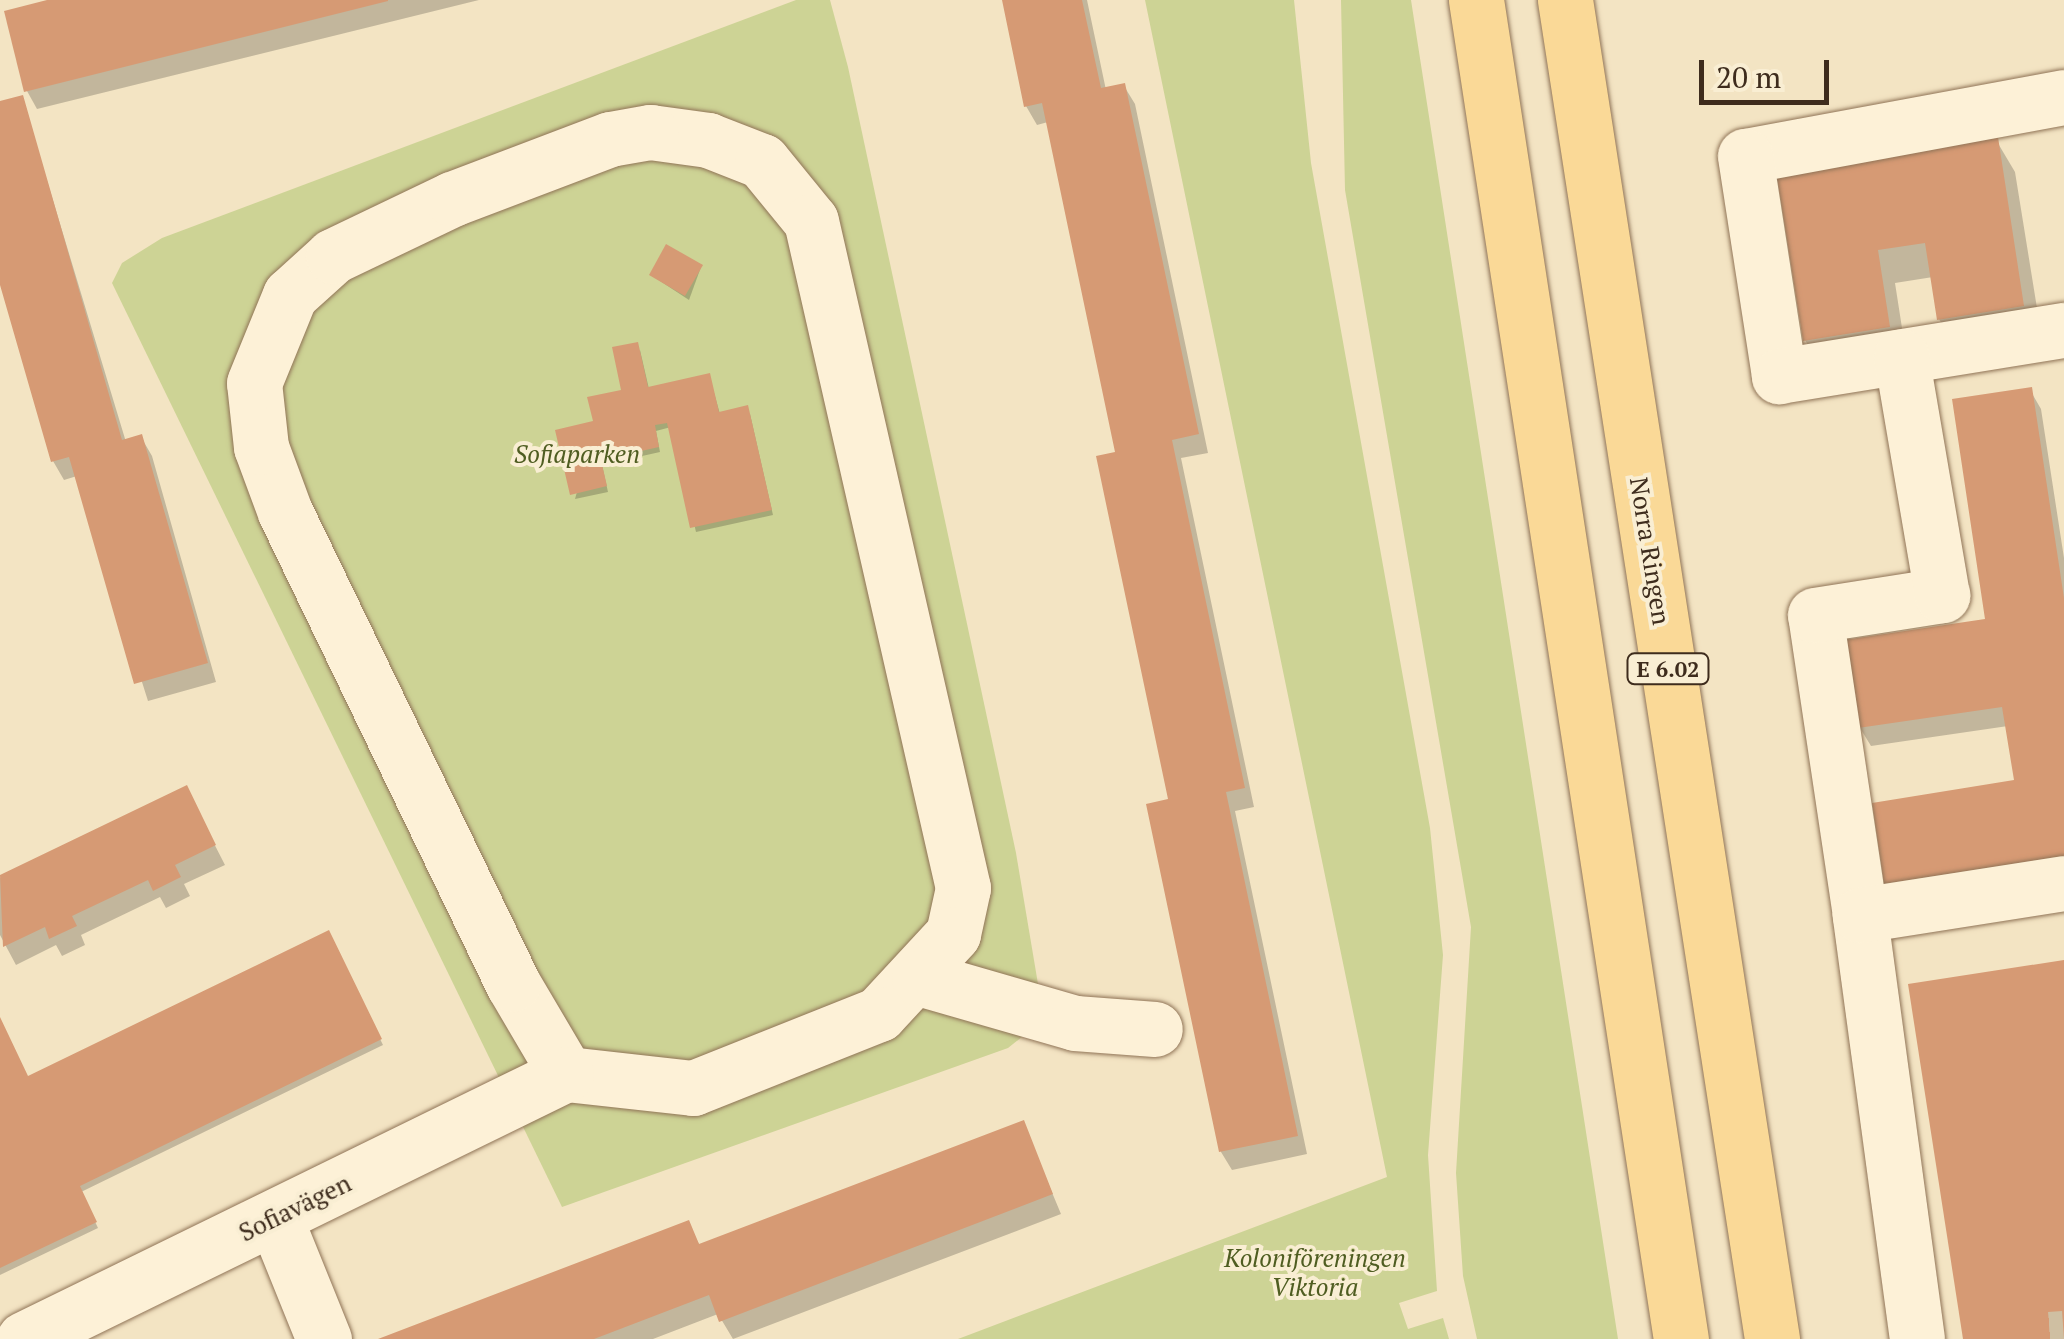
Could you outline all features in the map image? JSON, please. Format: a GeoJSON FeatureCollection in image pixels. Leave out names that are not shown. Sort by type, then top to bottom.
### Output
{"type":"FeatureCollection","features":[{"type":"Feature","properties":{"kind":"main road"},"geometry":{"type":"LineString","coordinates":[[1476,0],[1681,1339]]}},
{"type":"Feature","properties":{"kind":"main road","name":"Norra Ringen"},"geometry":{"type":"LineString","coordinates":[[1564,0],[1772,1339]]}},
{"type":"Feature","properties":{"kind":"street"},"geometry":{"type":"LineString","coordinates":[[2064,97],[1745,156],[1779,376],[2064,330]]}},
{"type":"Feature","properties":{"kind":"street"},"geometry":{"type":"LineString","coordinates":[[650,132],[726,147],[762,162],[811,221],[963,888],[953,934],[919,978],[879,1014],[693,1088],[566,1074],[513,984],[285,512],[261,447],[254,382],[290,294],[333,256],[452,198],[610,139],[650,132]]}},
{"type":"Feature","properties":{"kind":"street"},"geometry":{"type":"LineString","coordinates":[[1902,356],[1942,595],[1815,614],[1917,1339]]}},
{"type":"Feature","properties":{"kind":"street"},"geometry":{"type":"LineString","coordinates":[[1860,915],[2064,883]]}},
{"type":"Feature","properties":{"kind":"street"},"geometry":{"type":"LineString","coordinates":[[919,978],[1075,1023],[1155,1028]]}},
{"type":"Feature","properties":{"kind":"street","name":"Sofiavägen"},"geometry":{"type":"LineString","coordinates":[[24,1339],[566,1074]]}},
{"type":"Feature","properties":{"kind":"street"},"geometry":{"type":"LineString","coordinates":[[275,1218],[324,1339]]}},
{"type":"Feature","properties":{"kind":"green space","name":"Sofiaparken"},"geometry":{"type":"Polygon","coordinates":[[[796,0],[830,0],[848,67],[1016,853],[1039,990],[1027,1033],[1008,1048],[562,1207],[112,283],[122,263],[162,238],[796,0]]]}},
{"type":"Feature","properties":{"kind":"green space","name":"Koloniföreningen Viktoria"},"geometry":{"type":"Polygon","coordinates":[[[1145,0],[1294,0],[1311,163],[1430,828],[1443,955],[1428,1155],[1437,1291],[1399,1303],[1408,1329],[1443,1318],[1449,1339],[958,1339],[1387,1177],[1145,0]]]}},
{"type":"Feature","properties":{"kind":"green space"},"geometry":{"type":"Polygon","coordinates":[[[1341,0],[1411,0],[1618,1339],[1477,1339],[1463,1276],[1456,1173],[1471,927],[1345,190],[1341,0]]]}},
{"type":"Feature","properties":{"kind":"building"},"geometry":{"type":"Polygon","coordinates":[[[47,0],[388,1],[24,92],[4,11],[47,0]]]}},
{"type":"Feature","properties":{"kind":"building"},"geometry":{"type":"Polygon","coordinates":[[[1002,0],[1082,0],[1101,88],[1125,83],[1199,434],[1172,440],[1245,788],[1226,792],[1298,1136],[1219,1152],[1146,804],[1168,799],[1096,456],[1115,452],[1042,103],[1024,107],[1002,0]]]}},
{"type":"Feature","properties":{"kind":"building"},"geometry":{"type":"Polygon","coordinates":[[[23,95],[122,440],[142,434],[208,663],[134,684],[69,457],[51,462],[0,285],[0,101],[23,95]]]}},
{"type":"Feature","properties":{"kind":"building"},"geometry":{"type":"Polygon","coordinates":[[[1998,137],[2024,306],[1937,320],[1925,243],[1878,250],[1890,327],[1803,341],[1776,171],[1998,137]]]}},
{"type":"Feature","properties":{"kind":"building"},"geometry":{"type":"Polygon","coordinates":[[[666,244],[703,265],[685,296],[649,275],[666,244]]]}},
{"type":"Feature","properties":{"kind":"building"},"geometry":{"type":"Polygon","coordinates":[[[638,342],[648,387],[710,373],[719,412],[748,405],[772,510],[690,528],[667,423],[655,425],[659,447],[601,460],[607,486],[570,495],[555,430],[593,421],[587,397],[621,390],[612,347],[638,342]]]}},
{"type":"Feature","properties":{"kind":"building"},"geometry":{"type":"Polygon","coordinates":[[[2032,387],[2064,598],[2064,856],[1884,884],[1872,803],[2014,780],[2002,707],[1858,728],[1844,640],[1985,619],[1952,399],[2032,387]]]}},
{"type":"Feature","properties":{"kind":"building"},"geometry":{"type":"Polygon","coordinates":[[[187,785],[216,845],[175,865],[181,877],[153,891],[148,880],[72,916],[77,926],[49,939],[45,927],[3,947],[0,875],[187,785]]]}},
{"type":"Feature","properties":{"kind":"building"},"geometry":{"type":"Polygon","coordinates":[[[329,930],[382,1039],[80,1186],[97,1222],[0,1268],[0,1017],[28,1076],[329,930]]]}},
{"type":"Feature","properties":{"kind":"building"},"geometry":{"type":"Polygon","coordinates":[[[2064,960],[2064,1339],[1963,1339],[1908,984],[2064,960]]]}},
{"type":"Feature","properties":{"kind":"building"},"geometry":{"type":"Polygon","coordinates":[[[1024,1120],[1053,1194],[719,1322],[709,1295],[594,1339],[378,1339],[689,1220],[699,1244],[1024,1120]]]}},
{"type":"Feature","properties":{"kind":"tunnel"},"geometry":{"type":"LineString","coordinates":[[2050,1339],[2064,1338]]}}]}
